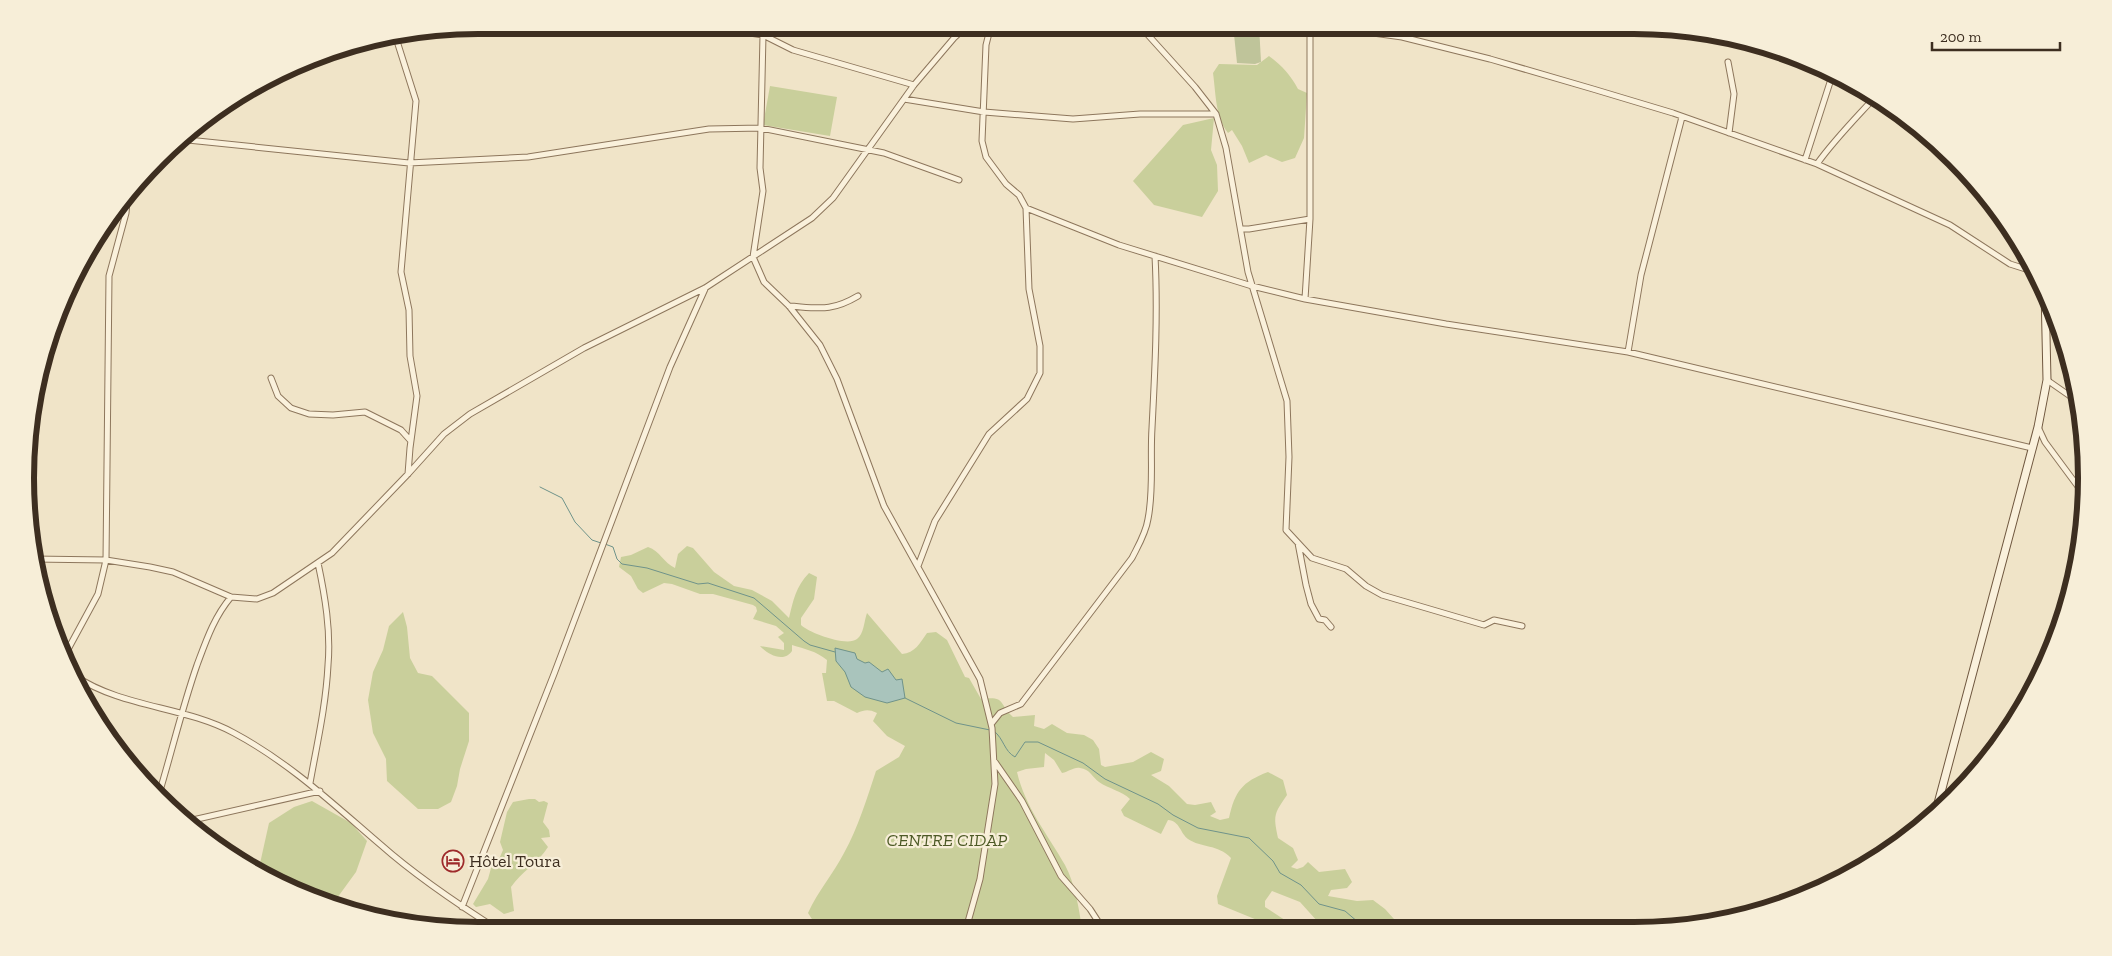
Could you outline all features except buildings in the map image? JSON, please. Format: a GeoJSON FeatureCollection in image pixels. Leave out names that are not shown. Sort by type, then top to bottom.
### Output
{"type":"FeatureCollection","features":[{"type":"Feature","properties":{"kind":"main road"},"geometry":{"type":"LineString","coordinates":[[1939,801],[2038,427],[2048,380],[2046,312]]}},
{"type":"Feature","properties":{"kind":"street"},"geometry":{"type":"LineString","coordinates":[[756,34],[763,35],[793,50],[914,85]]}},
{"type":"Feature","properties":{"kind":"street"},"geometry":{"type":"LineString","coordinates":[[41,559],[106,560],[173,572],[231,597],[257,599],[273,593],[332,553],[444,434],[470,414],[584,348],[705,288],[812,218],[833,198],[914,85],[958,34]]}},
{"type":"Feature","properties":{"kind":"street"},"geometry":{"type":"LineString","coordinates":[[918,566],[935,521],[988,434],[1027,399],[1040,373],[1040,346],[1029,289],[1026,208],[1019,195],[1006,184],[986,157],[982,141],[986,45],[989,34]]}},
{"type":"Feature","properties":{"kind":"street"},"geometry":{"type":"LineString","coordinates":[[1147,34],[1196,87],[1216,114],[1226,148],[1252,286],[1287,401],[1289,457],[1286,530],[1312,558],[1346,569],[1366,586],[1382,595],[1484,625],[1494,620],[1522,626]]}},
{"type":"Feature","properties":{"kind":"street"},"geometry":{"type":"LineString","coordinates":[[1305,299],[1310,219],[1310,34]]}},
{"type":"Feature","properties":{"kind":"street"},"geometry":{"type":"LineString","coordinates":[[1380,34],[1402,37],[1490,59],[1682,117],[1817,164],[1942,221],[2010,264],[2025,269]]}},
{"type":"Feature","properties":{"kind":"street"},"geometry":{"type":"LineString","coordinates":[[763,35],[760,168],[763,191],[753,257],[764,282],[789,306],[820,345],[837,379],[884,506],[980,679],[992,728],[995,784],[987,845],[968,922]]}},
{"type":"Feature","properties":{"kind":"street"},"geometry":{"type":"LineString","coordinates":[[397,41],[416,100],[401,272],[409,310],[410,356],[417,390],[410,440],[408,474]]}},
{"type":"Feature","properties":{"kind":"street"},"geometry":{"type":"LineString","coordinates":[[1728,62],[1734,94],[1729,133]]}},
{"type":"Feature","properties":{"kind":"street"},"geometry":{"type":"LineString","coordinates":[[1805,160],[1831,80]]}},
{"type":"Feature","properties":{"kind":"street"},"geometry":{"type":"LineString","coordinates":[[904,99],[984,112],[1073,119],[1140,114],[1216,114]]}},
{"type":"Feature","properties":{"kind":"street"},"geometry":{"type":"LineString","coordinates":[[1817,164],[1830,146],[1870,102]]}},
{"type":"Feature","properties":{"kind":"street"},"geometry":{"type":"LineString","coordinates":[[1628,352],[1641,276],[1682,117]]}},
{"type":"Feature","properties":{"kind":"street"},"geometry":{"type":"LineString","coordinates":[[190,140],[410,163],[528,157],[709,129],[761,128],[867,149],[959,180]]}},
{"type":"Feature","properties":{"kind":"street"},"geometry":{"type":"LineString","coordinates":[[68,649],[98,594],[106,560],[109,276],[127,207]]}},
{"type":"Feature","properties":{"kind":"street"},"geometry":{"type":"LineString","coordinates":[[1026,208],[1155,256],[1252,286],[1305,299],[1446,324],[1628,352],[2032,448]]}},
{"type":"Feature","properties":{"kind":"street"},"geometry":{"type":"LineString","coordinates":[[1242,229],[1249,230],[1310,219]]}},
{"type":"Feature","properties":{"kind":"street"},"geometry":{"type":"LineString","coordinates":[[992,728],[1000,713],[1021,704],[1040,680],[1127,566],[1143,535],[1148,520],[1150,501],[1151,433],[1157,326],[1155,256]]}},
{"type":"Feature","properties":{"kind":"street"},"geometry":{"type":"LineString","coordinates":[[462,907],[670,368],[705,288]]}},
{"type":"Feature","properties":{"kind":"street"},"geometry":{"type":"LineString","coordinates":[[789,306],[827,309],[842,306],[858,296]]}},
{"type":"Feature","properties":{"kind":"street"},"geometry":{"type":"LineString","coordinates":[[271,378],[278,396],[291,408],[317,415],[365,412],[401,430],[410,440]]}},
{"type":"Feature","properties":{"kind":"street"},"geometry":{"type":"LineString","coordinates":[[2048,380],[2071,396]]}},
{"type":"Feature","properties":{"kind":"street"},"geometry":{"type":"LineString","coordinates":[[2038,427],[2045,442],[2078,486]]}},
{"type":"Feature","properties":{"kind":"street"},"geometry":{"type":"LineString","coordinates":[[1298,542],[1311,604],[1319,619],[1324,620],[1331,627]]}},
{"type":"Feature","properties":{"kind":"street"},"geometry":{"type":"LineString","coordinates":[[310,783],[329,664],[326,609],[318,563]]}},
{"type":"Feature","properties":{"kind":"street"},"geometry":{"type":"LineString","coordinates":[[160,788],[180,714],[206,642],[219,611],[231,597]]}},
{"type":"Feature","properties":{"kind":"street"},"geometry":{"type":"LineString","coordinates":[[84,682],[108,693],[209,722],[234,733],[293,769],[382,846],[462,907],[486,922]]}},
{"type":"Feature","properties":{"kind":"street"},"geometry":{"type":"LineString","coordinates":[[995,761],[1022,800],[1061,876],[1090,909],[1098,922]]}},
{"type":"Feature","properties":{"kind":"street"},"geometry":{"type":"LineString","coordinates":[[195,820],[320,791]]}},
{"type":"Feature","properties":{"kind":"green space"},"geometry":{"type":"Polygon","coordinates":[[[1234,34],[1259,34],[1261,62],[1255,64],[1237,63],[1234,34]]]}},
{"type":"Feature","properties":{"kind":"green space"},"geometry":{"type":"Polygon","coordinates":[[[1269,56],[1278,63],[1298,89],[1307,93],[1304,138],[1295,158],[1282,162],[1266,155],[1249,163],[1242,146],[1232,130],[1228,133],[1221,119],[1213,73],[1219,64],[1257,65],[1269,56]]]}},
{"type":"Feature","properties":{"kind":"green space"},"geometry":{"type":"Polygon","coordinates":[[[770,86],[837,97],[830,136],[763,125],[770,86]]]}},
{"type":"Feature","properties":{"kind":"green space"},"geometry":{"type":"Polygon","coordinates":[[[1214,118],[1211,150],[1217,165],[1218,191],[1202,217],[1154,205],[1133,181],[1183,125],[1214,118]]]}},
{"type":"Feature","properties":{"kind":"green space","name":"CENTRE CIDAP"},"geometry":{"type":"Polygon","coordinates":[[[687,546],[693,548],[714,572],[734,586],[752,590],[772,601],[789,618],[801,583],[809,573],[817,577],[814,599],[801,618],[801,625],[820,635],[845,641],[857,639],[862,631],[867,613],[902,654],[914,650],[927,633],[936,632],[947,640],[965,677],[969,678],[981,699],[999,700],[1013,717],[1035,715],[1034,726],[1044,729],[1052,724],[1067,733],[1084,735],[1093,740],[1099,749],[1101,765],[1105,767],[1133,762],[1151,752],[1164,759],[1161,771],[1151,775],[1169,786],[1187,804],[1195,805],[1211,802],[1216,812],[1210,816],[1220,820],[1229,818],[1237,794],[1246,784],[1268,772],[1283,780],[1287,795],[1279,806],[1275,824],[1278,838],[1293,848],[1298,860],[1291,867],[1297,869],[1303,867],[1308,862],[1319,872],[1345,869],[1352,882],[1347,888],[1331,890],[1328,896],[1357,901],[1373,900],[1385,909],[1395,922],[1318,922],[1300,902],[1272,891],[1265,901],[1265,907],[1288,922],[1262,922],[1218,904],[1217,896],[1231,858],[1221,850],[1198,844],[1188,839],[1172,821],[1168,820],[1161,834],[1124,816],[1121,810],[1130,799],[1127,796],[1099,782],[1083,769],[1075,768],[1062,773],[1054,760],[1045,753],[1044,767],[1017,772],[1031,809],[1068,872],[1076,896],[1081,922],[814,922],[808,913],[816,897],[840,861],[854,833],[876,771],[899,757],[905,746],[887,736],[873,721],[877,713],[867,710],[857,713],[834,701],[827,701],[822,673],[826,673],[827,660],[819,654],[792,645],[792,651],[785,657],[772,655],[763,649],[760,646],[784,650],[784,643],[778,637],[784,633],[776,626],[753,619],[757,611],[753,605],[713,594],[700,594],[664,583],[643,593],[638,589],[631,576],[619,567],[621,557],[631,555],[648,547],[656,551],[675,568],[678,554],[687,546]]]}},
{"type":"Feature","properties":{"kind":"green space"},"geometry":{"type":"Polygon","coordinates":[[[403,612],[407,627],[410,658],[418,673],[432,676],[469,713],[469,741],[457,786],[451,802],[438,809],[418,809],[387,781],[386,759],[373,733],[368,700],[373,672],[383,650],[389,626],[403,612]]]}},
{"type":"Feature","properties":{"kind":"green space"},"geometry":{"type":"Polygon","coordinates":[[[529,799],[548,803],[543,822],[549,830],[550,837],[541,838],[548,847],[511,887],[514,911],[504,914],[490,904],[476,907],[473,904],[488,879],[493,861],[500,857],[503,850],[500,842],[507,812],[513,802],[529,799]]]}},
{"type":"Feature","properties":{"kind":"green space"},"geometry":{"type":"Polygon","coordinates":[[[312,801],[351,823],[367,841],[356,872],[336,899],[260,865],[269,823],[294,807],[312,801]]]}},
{"type":"Feature","properties":{"kind":"water"},"geometry":{"type":"Polygon","coordinates":[[[835,648],[855,653],[857,659],[865,663],[869,662],[882,672],[888,669],[896,680],[902,679],[905,698],[887,703],[865,697],[851,687],[845,672],[836,661],[835,648]]]}},
{"type":"Feature","properties":{"kind":"waterway"},"geometry":{"type":"LineString","coordinates":[[540,487],[562,498],[575,522],[592,540],[601,543]]}},
{"type":"Feature","properties":{"kind":"waterway"},"geometry":{"type":"LineString","coordinates":[[605,544],[613,547],[617,559],[622,564],[647,568],[698,584],[708,583],[754,598],[804,641],[810,645],[835,652]]}},
{"type":"Feature","properties":{"kind":"waterway"},"geometry":{"type":"LineString","coordinates":[[905,698],[956,723],[990,730]]}},
{"type":"Feature","properties":{"kind":"waterway"},"geometry":{"type":"LineString","coordinates":[[994,731],[1008,752],[1015,757],[1025,742],[1038,742],[1083,763],[1105,779],[1158,804],[1173,815],[1198,828],[1249,838],[1273,861],[1280,873],[1301,885],[1319,904],[1345,911],[1358,922]]}},
{"type":"Feature","properties":{"kind":"place","name":"Hôtel Toura"},"geometry":{"type":"Point","coordinates":[453,861]}}]}
